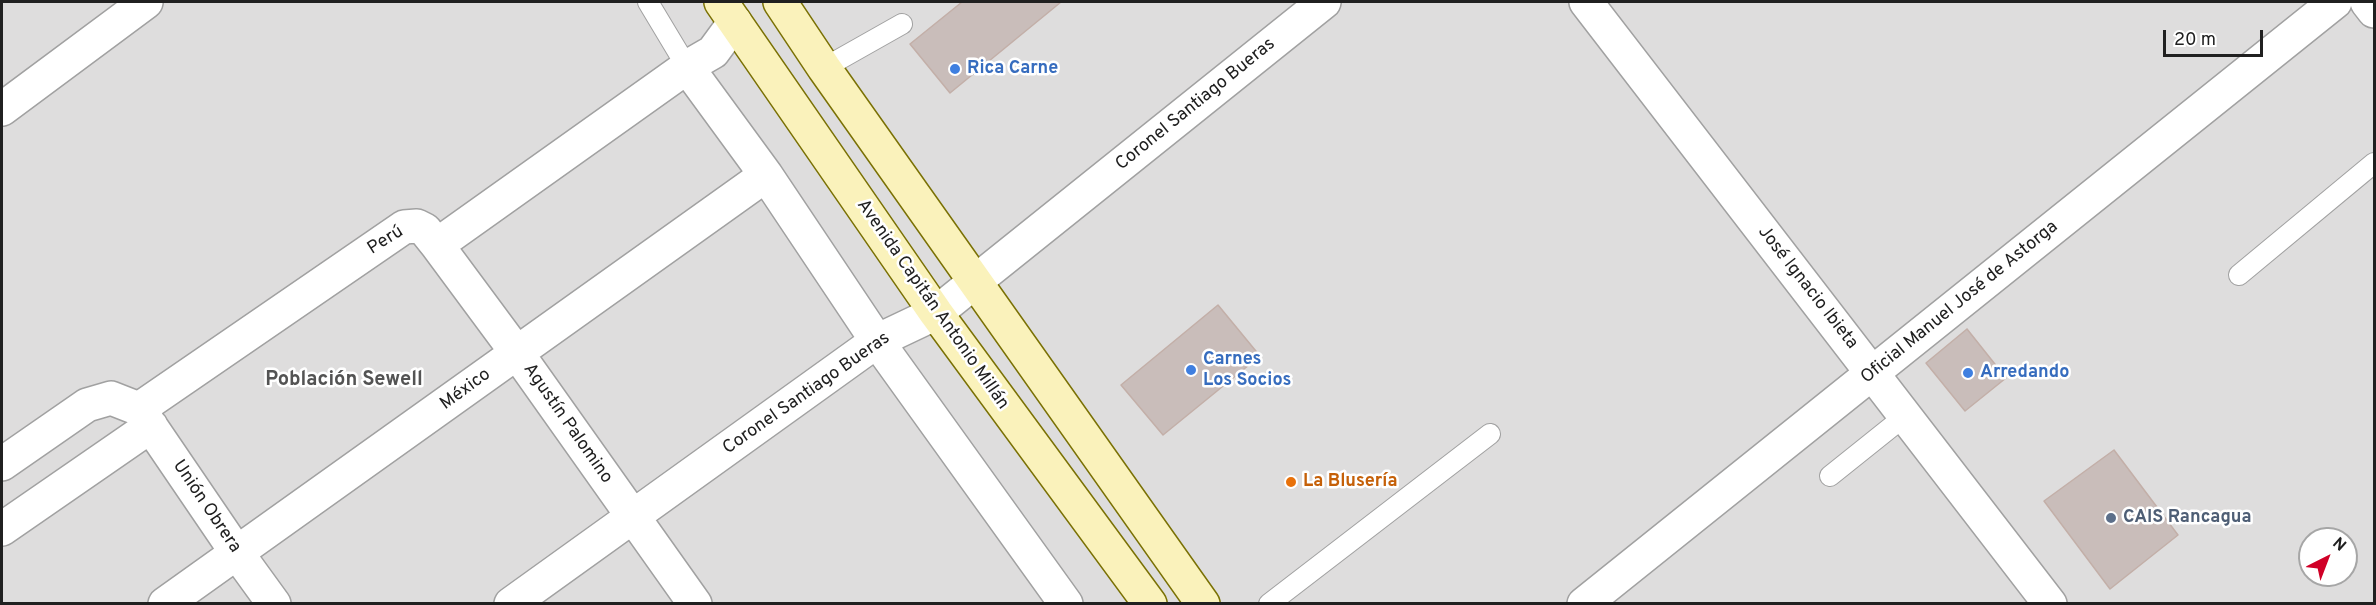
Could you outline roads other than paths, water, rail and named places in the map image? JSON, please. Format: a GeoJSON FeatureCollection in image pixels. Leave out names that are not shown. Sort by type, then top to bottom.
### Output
{"type":"FeatureCollection","features":[{"type":"Feature","properties":{"kind":"main road"},"geometry":{"type":"LineString","coordinates":[[780,2],[824,68],[1203,603]]}},
{"type":"Feature","properties":{"kind":"main road","name":"Avenida Capitán Antonio Millán"},"geometry":{"type":"LineString","coordinates":[[728,12],[936,313],[1150,603]]}},
{"type":"Feature","properties":{"kind":"street"},"geometry":{"type":"LineString","coordinates":[[2,109],[146,2]]}},
{"type":"Feature","properties":{"kind":"street","name":"Coronel Santiago Bueras"},"geometry":{"type":"LineString","coordinates":[[511,603],[877,341],[936,313],[1324,2]]}},
{"type":"Feature","properties":{"kind":"street","name":"José Ignacio Ibieta"},"geometry":{"type":"LineString","coordinates":[[1586,2],[2050,603]]}},
{"type":"Feature","properties":{"kind":"street","name":"Oficial Manuel José de Astorga"},"geometry":{"type":"LineString","coordinates":[[1584,603],[2336,2]]}},
{"type":"Feature","properties":{"kind":"street"},"geometry":{"type":"LineString","coordinates":[[2367,2],[2374,11]]}},
{"type":"Feature","properties":{"kind":"street"},"geometry":{"type":"LineString","coordinates":[[437,245],[687,67],[713,52],[728,12]]}},
{"type":"Feature","properties":{"kind":"street"},"geometry":{"type":"LineString","coordinates":[[687,67],[766,175],[877,341],[1066,603]]}},
{"type":"Feature","properties":{"kind":"street","name":"México"},"geometry":{"type":"LineString","coordinates":[[165,603],[766,175]]}},
{"type":"Feature","properties":{"kind":"street","name":"Perú"},"geometry":{"type":"LineString","coordinates":[[2,529],[145,418],[404,227],[417,226],[425,230],[437,245]]}},
{"type":"Feature","properties":{"kind":"street","name":"Agustín Palomino"},"geometry":{"type":"LineString","coordinates":[[437,245],[695,603]]}},
{"type":"Feature","properties":{"kind":"street"},"geometry":{"type":"LineString","coordinates":[[2,464],[87,405],[111,398],[145,418]]}},
{"type":"Feature","properties":{"kind":"street","name":"Unión Obrera"},"geometry":{"type":"LineString","coordinates":[[145,418],[274,603]]}},
{"type":"Feature","properties":{"kind":"lane"},"geometry":{"type":"LineString","coordinates":[[648,2],[687,67]]}},
{"type":"Feature","properties":{"kind":"lane"},"geometry":{"type":"LineString","coordinates":[[824,68],[902,24]]}},
{"type":"Feature","properties":{"kind":"lane"},"geometry":{"type":"LineString","coordinates":[[2239,275],[2374,163]]}},
{"type":"Feature","properties":{"kind":"lane"},"geometry":{"type":"LineString","coordinates":[[1830,476],[1905,416]]}},
{"type":"Feature","properties":{"kind":"lane"},"geometry":{"type":"LineString","coordinates":[[1269,603],[1490,434]]}},
{"type":"Feature","properties":{"kind":"place","name":"Rica Carne"},"geometry":{"type":"Point","coordinates":[955,69]}},
{"type":"Feature","properties":{"kind":"place","name":"Carnes Los Socios"},"geometry":{"type":"Point","coordinates":[1191,370]}},
{"type":"Feature","properties":{"kind":"place","name":"Arredando"},"geometry":{"type":"Point","coordinates":[1968,373]}},
{"type":"Feature","properties":{"kind":"place","name":"La Blusería"},"geometry":{"type":"Point","coordinates":[1291,482]}},
{"type":"Feature","properties":{"kind":"place","name":"CAIS Rancagua"},"geometry":{"type":"Point","coordinates":[2111,518]}},
{"type":"Feature","properties":{"kind":"district","name":"Población Sewell"},"geometry":{"type":"Point","coordinates":[344,381]}}]}
